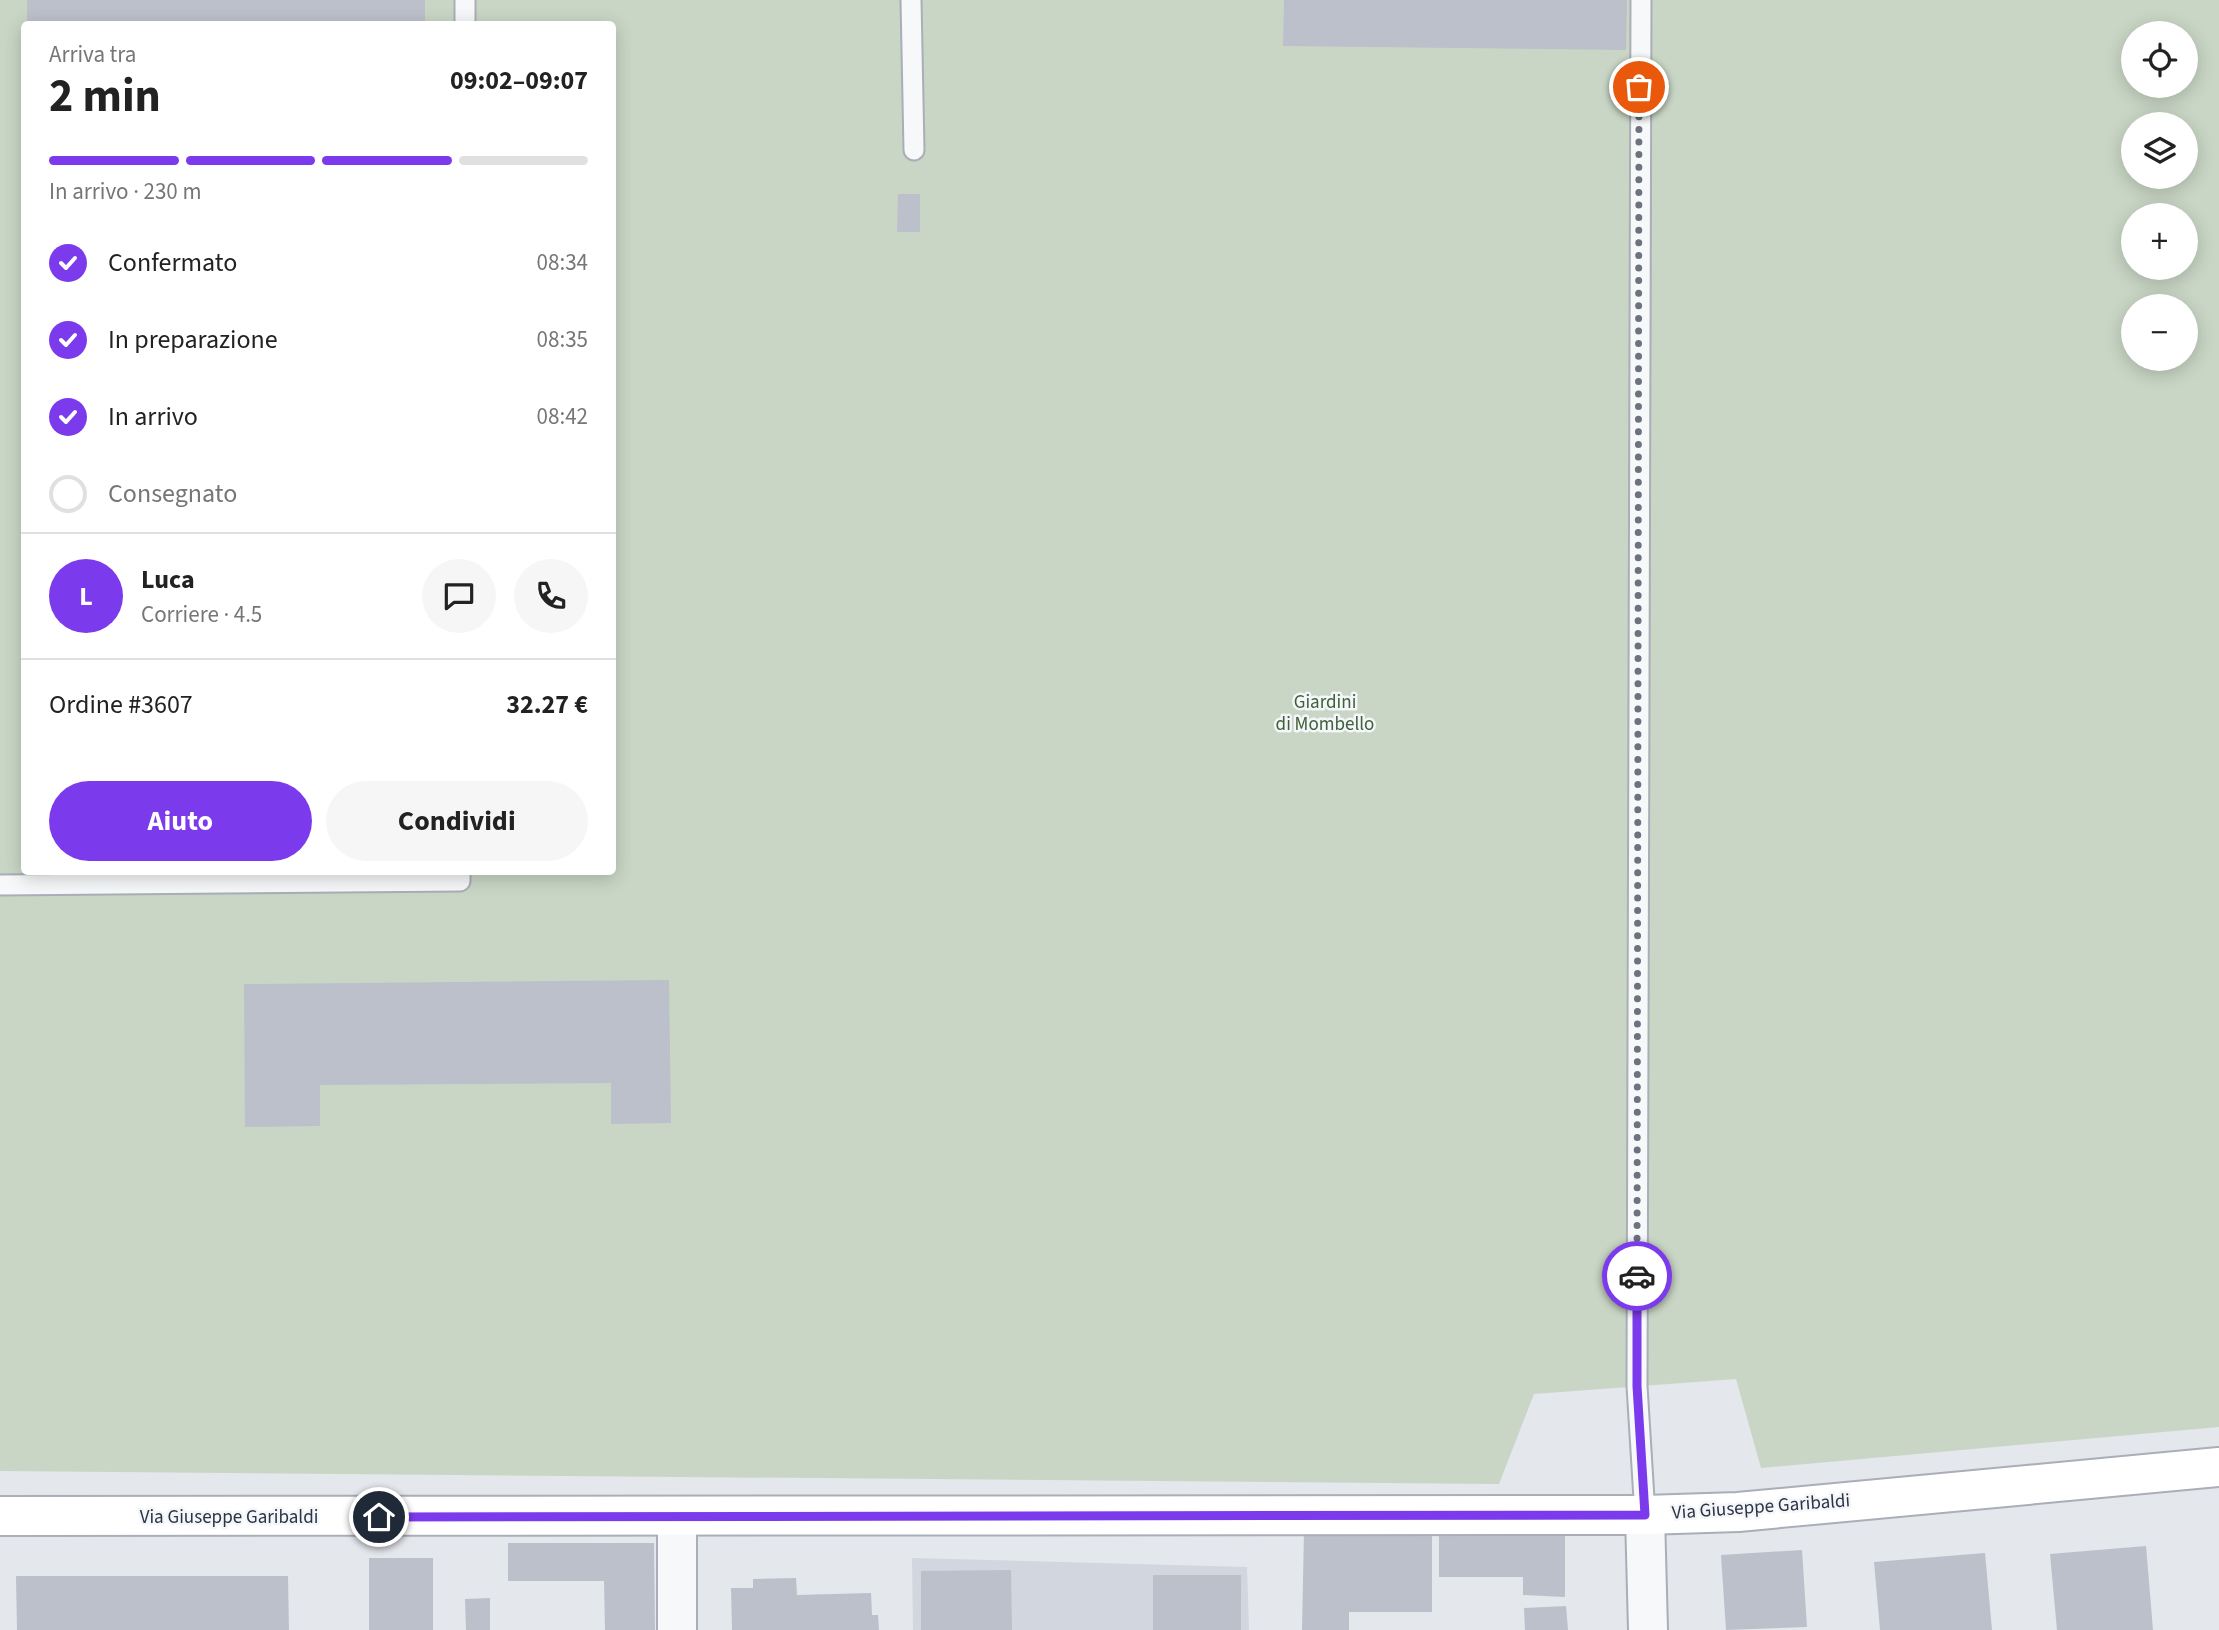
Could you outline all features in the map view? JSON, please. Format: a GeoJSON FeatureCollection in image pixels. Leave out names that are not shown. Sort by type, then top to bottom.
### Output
{"type":"FeatureCollection","features":[{"type":"Feature","properties":{"kind":"street","name":"Via Giuseppe Garibaldi"},"geometry":{"type":"LineString","coordinates":[[0,1516],[677,1518],[1645,1515],[1738,1512],[2219,1467]]}},
{"type":"Feature","properties":{"kind":"street"},"geometry":{"type":"LineString","coordinates":[[1645,1515],[1648,1630]]}},
{"type":"Feature","properties":{"kind":"street"},"geometry":{"type":"LineString","coordinates":[[677,1518],[677,1630]]}},
{"type":"Feature","properties":{"kind":"lane"},"geometry":{"type":"LineString","coordinates":[[465,0],[465,21]]}},
{"type":"Feature","properties":{"kind":"lane"},"geometry":{"type":"LineString","coordinates":[[911,0],[914,150]]}},
{"type":"Feature","properties":{"kind":"lane"},"geometry":{"type":"LineString","coordinates":[[1640,0],[1637,1386],[1645,1515]]}},
{"type":"Feature","properties":{"kind":"lane"},"geometry":{"type":"LineString","coordinates":[[0,885],[460,881],[460,875]]}},
{"type":"Feature","properties":{"kind":"shaded area"},"geometry":{"type":"Polygon","coordinates":[[[912,1558],[1247,1567],[1249,1630],[913,1630],[912,1558]]]}},
{"type":"Feature","properties":{"kind":"green space","name":"Giardini di Mombello"},"geometry":{"type":"Polygon","coordinates":[[[0,0],[2219,0],[2219,1427],[1761,1468],[1736,1379],[1534,1394],[1499,1484],[0,1471],[0,0]]]}},
{"type":"Feature","properties":{"kind":"building"},"geometry":{"type":"Polygon","coordinates":[[[27,0],[425,0],[425,21],[27,21],[27,0]]]}},
{"type":"Feature","properties":{"kind":"building"},"geometry":{"type":"Polygon","coordinates":[[[1284,0],[1627,0],[1626,50],[1283,46],[1284,0]]]}},
{"type":"Feature","properties":{"kind":"building"},"geometry":{"type":"Polygon","coordinates":[[[898,194],[920,194],[920,232],[897,232],[898,194]]]}},
{"type":"Feature","properties":{"kind":"building"},"geometry":{"type":"Polygon","coordinates":[[[669,980],[671,1123],[611,1124],[611,1083],[320,1085],[320,1126],[245,1127],[244,984],[669,980]]]}},
{"type":"Feature","properties":{"kind":"building"},"geometry":{"type":"Polygon","coordinates":[[[1304,1531],[1432,1533],[1432,1612],[1349,1612],[1349,1630],[1302,1630],[1304,1531]]]}},
{"type":"Feature","properties":{"kind":"building"},"geometry":{"type":"Polygon","coordinates":[[[1565,1531],[1565,1597],[1523,1595],[1523,1577],[1439,1577],[1439,1532],[1565,1531]]]}},
{"type":"Feature","properties":{"kind":"building"},"geometry":{"type":"Polygon","coordinates":[[[508,1543],[654,1543],[655,1630],[605,1630],[604,1581],[508,1581],[508,1543]]]}},
{"type":"Feature","properties":{"kind":"building"},"geometry":{"type":"Polygon","coordinates":[[[2146,1546],[2153,1630],[2057,1630],[2050,1554],[2146,1546]]]}},
{"type":"Feature","properties":{"kind":"building"},"geometry":{"type":"Polygon","coordinates":[[[1802,1550],[1807,1627],[1726,1630],[1721,1555],[1802,1550]]]}},
{"type":"Feature","properties":{"kind":"building"},"geometry":{"type":"Polygon","coordinates":[[[1985,1553],[1992,1630],[1880,1630],[1874,1562],[1985,1553]]]}},
{"type":"Feature","properties":{"kind":"building"},"geometry":{"type":"Polygon","coordinates":[[[369,1558],[433,1558],[433,1630],[369,1630],[369,1558]]]}},
{"type":"Feature","properties":{"kind":"building"},"geometry":{"type":"Polygon","coordinates":[[[1011,1570],[1012,1630],[921,1630],[921,1571],[1011,1570]]]}},
{"type":"Feature","properties":{"kind":"building"},"geometry":{"type":"Polygon","coordinates":[[[1153,1575],[1241,1575],[1241,1630],[1153,1630],[1153,1575]]]}},
{"type":"Feature","properties":{"kind":"building"},"geometry":{"type":"Polygon","coordinates":[[[16,1576],[288,1576],[289,1630],[17,1630],[16,1576]]]}},
{"type":"Feature","properties":{"kind":"building"},"geometry":{"type":"Polygon","coordinates":[[[796,1578],[797,1595],[871,1593],[872,1615],[878,1615],[879,1630],[732,1630],[731,1588],[753,1588],[753,1579],[796,1578]]]}},
{"type":"Feature","properties":{"kind":"building"},"geometry":{"type":"Polygon","coordinates":[[[490,1598],[490,1630],[466,1630],[465,1599],[490,1598]]]}},
{"type":"Feature","properties":{"kind":"building"},"geometry":{"type":"Polygon","coordinates":[[[1566,1606],[1568,1630],[1525,1630],[1524,1608],[1566,1606]]]}},
{"type":"Feature","properties":{"kind":"way so far"},"geometry":{"type":"LineString","coordinates":[[1637,1276],[1639,87]]}},
{"type":"Feature","properties":{"kind":"route"},"geometry":{"type":"LineString","coordinates":[[379,1517],[1645,1515],[1637,1386],[1637,1276]]}}]}
